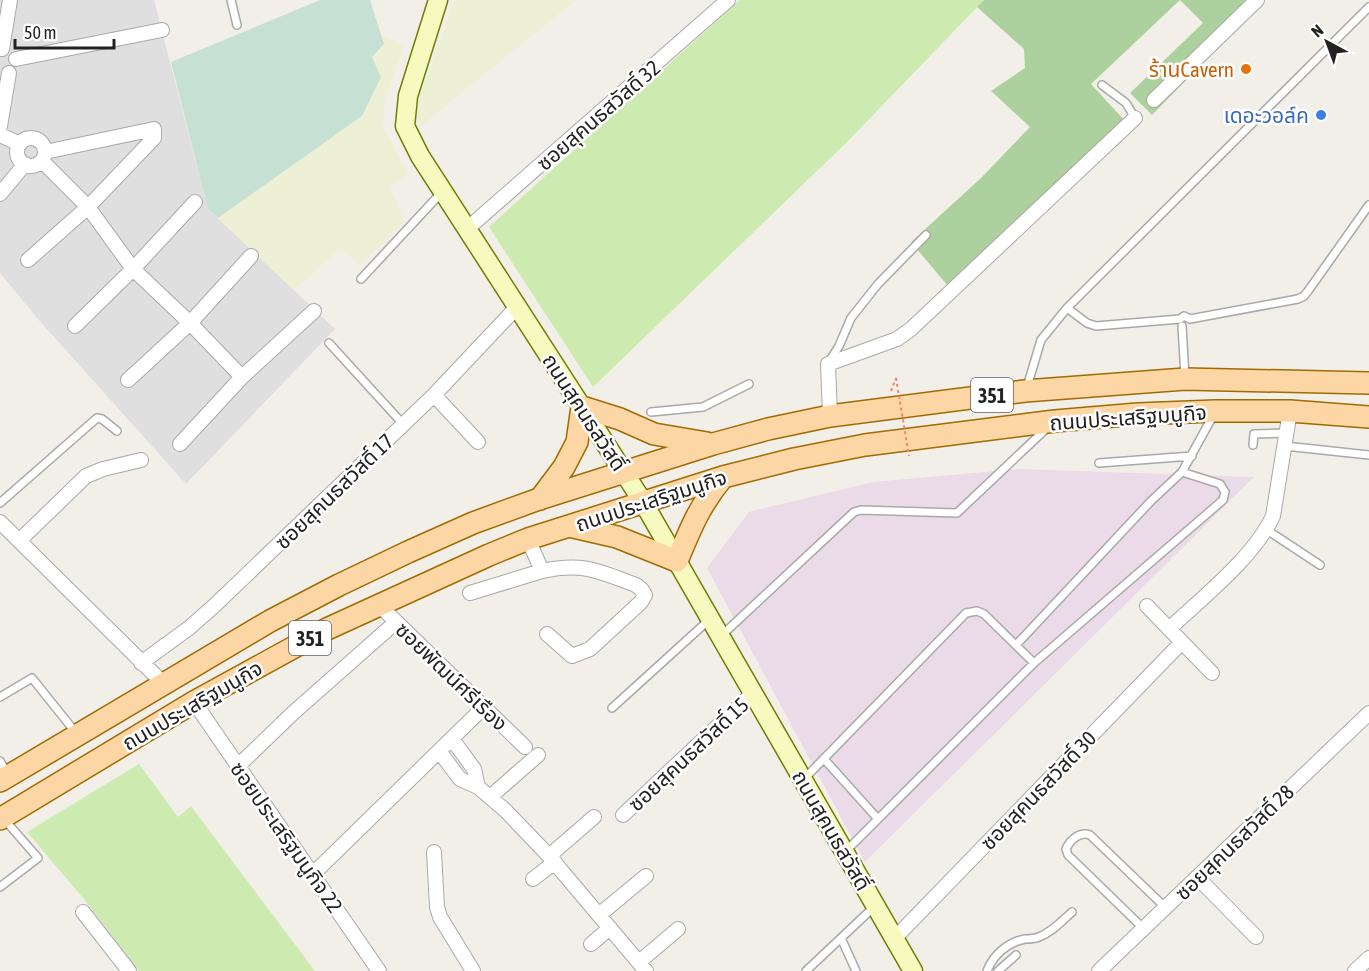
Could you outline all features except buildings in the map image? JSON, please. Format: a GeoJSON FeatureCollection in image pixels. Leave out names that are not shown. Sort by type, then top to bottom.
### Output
{"type":"FeatureCollection","features":[{"type":"Feature","properties":{"kind":"main road","name":"ถนนสุคนธสวัสดิ์"},"geometry":{"type":"LineString","coordinates":[[438,0],[408,96],[405,126],[420,156],[643,502],[913,971]]}},
{"type":"Feature","properties":{"kind":"main road","name":"ถนนประเสริฐมนูกิจ"},"geometry":{"type":"LineString","coordinates":[[3,772],[77,735],[270,621],[339,585],[473,523],[623,471],[712,444],[830,416],[1025,391],[1185,379],[1369,382]]}},
{"type":"Feature","properties":{"kind":"main road"},"geometry":{"type":"LineString","coordinates":[[539,499],[564,467],[577,442],[582,407],[620,419],[654,434],[712,444]]}},
{"type":"Feature","properties":{"kind":"main road","name":"ถนนประเสริฐมนูกิจ"},"geometry":{"type":"LineString","coordinates":[[1,818],[194,702],[327,629],[528,539],[723,477],[794,459],[876,443],[1055,421],[1138,414],[1215,411],[1290,411],[1369,417]]}},
{"type":"Feature","properties":{"kind":"main road"},"geometry":{"type":"LineString","coordinates":[[785,425],[794,459]]}},
{"type":"Feature","properties":{"kind":"main road"},"geometry":{"type":"LineString","coordinates":[[569,526],[617,537],[677,561],[694,519],[707,497],[723,477]]}},
{"type":"Feature","properties":{"kind":"main road"},"geometry":{"type":"LineString","coordinates":[[473,523],[489,555]]}},
{"type":"Feature","properties":{"kind":"street"},"geometry":{"type":"LineString","coordinates":[[0,126],[5,73],[16,65],[16,58],[10,50],[1,49],[10,0]]}},
{"type":"Feature","properties":{"kind":"street","name":"ซอยสุคนธสวัสดิ์ 32"},"geometry":{"type":"LineString","coordinates":[[467,229],[728,0]]}},
{"type":"Feature","properties":{"kind":"street"},"geometry":{"type":"LineString","coordinates":[[1154,100],[1257,0]]}},
{"type":"Feature","properties":{"kind":"street"},"geometry":{"type":"LineString","coordinates":[[16,58],[162,30]]}},
{"type":"Feature","properties":{"kind":"street"},"geometry":{"type":"LineString","coordinates":[[830,416],[828,364],[897,339],[911,329],[1135,118]]}},
{"type":"Feature","properties":{"kind":"street"},"geometry":{"type":"LineString","coordinates":[[28,260],[88,207],[154,138],[154,130],[44,156],[34,165],[25,164],[18,157],[18,148],[27,139],[36,139],[43,144],[44,156],[88,207],[133,269],[242,377]]}},
{"type":"Feature","properties":{"kind":"street"},"geometry":{"type":"LineString","coordinates":[[0,135],[20,144]]}},
{"type":"Feature","properties":{"kind":"street"},"geometry":{"type":"LineString","coordinates":[[0,194],[25,164]]}},
{"type":"Feature","properties":{"kind":"street"},"geometry":{"type":"LineString","coordinates":[[75,326],[133,269],[195,202]]}},
{"type":"Feature","properties":{"kind":"street"},"geometry":{"type":"LineString","coordinates":[[128,380],[190,323],[251,256]]}},
{"type":"Feature","properties":{"kind":"street","name":"ซอยสุคนธสวัสดิ์ 17"},"geometry":{"type":"LineString","coordinates":[[141,663],[189,628],[214,606],[434,395],[517,307]]}},
{"type":"Feature","properties":{"kind":"street"},"geometry":{"type":"LineString","coordinates":[[180,444],[242,377],[314,311]]}},
{"type":"Feature","properties":{"kind":"street"},"geometry":{"type":"LineString","coordinates":[[434,395],[478,442]]}},
{"type":"Feature","properties":{"kind":"street"},"geometry":{"type":"LineString","coordinates":[[1169,629],[1253,549],[1267,530],[1274,516],[1290,411]]}},
{"type":"Feature","properties":{"kind":"street"},"geometry":{"type":"LineString","coordinates":[[20,540],[86,476],[103,469],[141,460]]}},
{"type":"Feature","properties":{"kind":"street"},"geometry":{"type":"LineString","coordinates":[[0,522],[163,683]]}},
{"type":"Feature","properties":{"kind":"street"},"geometry":{"type":"LineString","coordinates":[[528,539],[542,571]]}},
{"type":"Feature","properties":{"kind":"street"},"geometry":{"type":"LineString","coordinates":[[470,593],[554,568],[587,567],[636,585],[645,595],[641,602],[590,650],[580,654],[572,656],[547,634]]}},
{"type":"Feature","properties":{"kind":"street","name":"ซอยพัฒน์ศรีเรือง"},"geometry":{"type":"LineString","coordinates":[[379,605],[525,747]]}},
{"type":"Feature","properties":{"kind":"street"},"geometry":{"type":"LineString","coordinates":[[1147,606],[1212,672]]}},
{"type":"Feature","properties":{"kind":"street"},"geometry":{"type":"LineString","coordinates":[[238,766],[293,713],[396,622]]}},
{"type":"Feature","properties":{"kind":"street","name":"ซอยสุคนธสวัสดิ์ 30"},"geometry":{"type":"LineString","coordinates":[[894,939],[1182,642]]}},
{"type":"Feature","properties":{"kind":"street","name":"ซอยสุคนธสวัสดิ์ 15"},"geometry":{"type":"LineString","coordinates":[[623,815],[753,693]]}},
{"type":"Feature","properties":{"kind":"street","name":"ซอยประเสริฐมนูกิจ 22"},"geometry":{"type":"LineString","coordinates":[[194,702],[379,971]]}},
{"type":"Feature","properties":{"kind":"street"},"geometry":{"type":"LineString","coordinates":[[313,874],[484,707]]}},
{"type":"Feature","properties":{"kind":"street","name":"ซอยสุคนธสวัสดิ์ 28"},"geometry":{"type":"LineString","coordinates":[[1100,971],[1369,713]]}},
{"type":"Feature","properties":{"kind":"street"},"geometry":{"type":"LineString","coordinates":[[452,739],[474,769],[478,787]]}},
{"type":"Feature","properties":{"kind":"street"},"geometry":{"type":"LineString","coordinates":[[439,751],[460,779],[478,787],[490,797],[552,859],[643,967],[678,929]]}},
{"type":"Feature","properties":{"kind":"street"},"geometry":{"type":"LineString","coordinates":[[490,797],[538,755]]}},
{"type":"Feature","properties":{"kind":"street"},"geometry":{"type":"LineString","coordinates":[[532,879],[594,818]]}},
{"type":"Feature","properties":{"kind":"street"},"geometry":{"type":"LineString","coordinates":[[434,852],[437,907],[440,917],[473,971]]}},
{"type":"Feature","properties":{"kind":"street"},"geometry":{"type":"LineString","coordinates":[[599,915],[646,876]]}},
{"type":"Feature","properties":{"kind":"street"},"geometry":{"type":"LineString","coordinates":[[1197,878],[1256,938]]}},
{"type":"Feature","properties":{"kind":"street"},"geometry":{"type":"LineString","coordinates":[[83,912],[129,971]]}},
{"type":"Feature","properties":{"kind":"street"},"geometry":{"type":"LineString","coordinates":[[591,944],[610,928]]}},
{"type":"Feature","properties":{"kind":"street"},"geometry":{"type":"LineString","coordinates":[[1355,971],[1369,958]]}},
{"type":"Feature","properties":{"kind":"lane"},"geometry":{"type":"LineString","coordinates":[[231,0],[237,25]]}},
{"type":"Feature","properties":{"kind":"lane"},"geometry":{"type":"LineString","coordinates":[[1025,391],[1041,340],[1067,308],[1369,8]]}},
{"type":"Feature","properties":{"kind":"lane"},"geometry":{"type":"LineString","coordinates":[[1102,85],[1126,103],[1135,118]]}},
{"type":"Feature","properties":{"kind":"lane"},"geometry":{"type":"LineString","coordinates":[[361,279],[443,191]]}},
{"type":"Feature","properties":{"kind":"lane"},"geometry":{"type":"LineString","coordinates":[[1185,379],[1181,322],[1184,316],[1190,319],[1304,296],[1369,205]]}},
{"type":"Feature","properties":{"kind":"lane"},"geometry":{"type":"LineString","coordinates":[[828,364],[851,318],[878,284],[926,235]]}},
{"type":"Feature","properties":{"kind":"lane"},"geometry":{"type":"LineString","coordinates":[[1067,308],[1087,323],[1096,326],[1181,322]]}},
{"type":"Feature","properties":{"kind":"lane"},"geometry":{"type":"LineString","coordinates":[[329,344],[403,424]]}},
{"type":"Feature","properties":{"kind":"lane"},"geometry":{"type":"LineString","coordinates":[[651,412],[703,407],[749,384]]}},
{"type":"Feature","properties":{"kind":"lane"},"geometry":{"type":"LineString","coordinates":[[1016,645],[1151,501],[1182,472],[1215,411]]}},
{"type":"Feature","properties":{"kind":"lane"},"geometry":{"type":"LineString","coordinates":[[0,503],[97,418],[102,418],[117,431]]}},
{"type":"Feature","properties":{"kind":"lane"},"geometry":{"type":"LineString","coordinates":[[721,637],[854,512],[861,510],[957,513],[1055,421]]}},
{"type":"Feature","properties":{"kind":"lane"},"geometry":{"type":"LineString","coordinates":[[1253,445],[1254,434],[1369,455]]}},
{"type":"Feature","properties":{"kind":"lane"},"geometry":{"type":"LineString","coordinates":[[1098,463],[1192,456]]}},
{"type":"Feature","properties":{"kind":"lane"},"geometry":{"type":"LineString","coordinates":[[844,853],[1034,663],[1223,500],[1226,492],[1220,484],[1182,472]]}},
{"type":"Feature","properties":{"kind":"lane"},"geometry":{"type":"LineString","coordinates":[[1267,530],[1320,565]]}},
{"type":"Feature","properties":{"kind":"lane"},"geometry":{"type":"LineString","coordinates":[[803,780],[966,613],[977,611],[984,614],[1034,663]]}},
{"type":"Feature","properties":{"kind":"lane"},"geometry":{"type":"LineString","coordinates":[[612,708],[710,619]]}},
{"type":"Feature","properties":{"kind":"lane"},"geometry":{"type":"LineString","coordinates":[[0,697],[32,678],[77,735]]}},
{"type":"Feature","properties":{"kind":"lane"},"geometry":{"type":"LineString","coordinates":[[824,759],[878,819]]}},
{"type":"Feature","properties":{"kind":"lane"},"geometry":{"type":"LineString","coordinates":[[0,887],[38,858],[1,818]]}},
{"type":"Feature","properties":{"kind":"lane"},"geometry":{"type":"LineString","coordinates":[[1144,929],[1068,855],[1066,849],[1068,845],[1080,835],[1085,833],[1090,835],[1166,908]]}},
{"type":"Feature","properties":{"kind":"lane"},"geometry":{"type":"LineString","coordinates":[[806,971],[875,906]]}},
{"type":"Feature","properties":{"kind":"lane"},"geometry":{"type":"LineString","coordinates":[[987,971],[991,962],[1003,950],[1016,941],[1036,939],[1048,933],[1072,912]]}},
{"type":"Feature","properties":{"kind":"lane"},"geometry":{"type":"LineString","coordinates":[[841,938],[856,971]]}},
{"type":"Feature","properties":{"kind":"lane"},"geometry":{"type":"LineString","coordinates":[[998,971],[1016,954]]}},
{"type":"Feature","properties":{"kind":"path"},"geometry":{"type":"LineString","coordinates":[[896,378],[909,456]]}},
{"type":"Feature","properties":{"kind":"shaded area"},"geometry":{"type":"Polygon","coordinates":[[[0,0],[154,0],[208,209],[335,329],[186,484],[37,318],[0,273],[0,0]]]}},
{"type":"Feature","properties":{"kind":"shaded area"},"geometry":{"type":"Polygon","coordinates":[[[1019,469],[1254,477],[865,862],[707,568],[749,512],[873,482],[1019,469]]]}},
{"type":"Feature","properties":{"kind":"green space"},"geometry":{"type":"Polygon","coordinates":[[[320,0],[370,0],[384,44],[372,57],[381,77],[362,116],[218,218],[208,209],[171,62],[320,0]]]}},
{"type":"Feature","properties":{"kind":"green space"},"geometry":{"type":"Polygon","coordinates":[[[455,0],[576,0],[421,126],[417,118],[417,104],[455,0]]]}},
{"type":"Feature","properties":{"kind":"green space"},"geometry":{"type":"Polygon","coordinates":[[[740,0],[984,0],[848,141],[593,387],[489,227],[740,0]]]}},
{"type":"Feature","properties":{"kind":"green space"},"geometry":{"type":"Polygon","coordinates":[[[984,0],[1180,0],[1091,84],[1125,121],[948,286],[911,242],[980,179],[1030,127],[991,91],[1025,68],[1024,49],[977,7],[984,0]]]}},
{"type":"Feature","properties":{"kind":"green space"},"geometry":{"type":"Polygon","coordinates":[[[1180,0],[1265,0],[1152,115],[1130,93],[1203,23],[1180,0]]]}},
{"type":"Feature","properties":{"kind":"green space"},"geometry":{"type":"Polygon","coordinates":[[[381,35],[404,45],[384,103],[383,127],[409,174],[390,188],[405,222],[360,265],[341,248],[294,290],[218,218],[362,116],[381,77],[371,57],[384,45],[381,35]]]}},
{"type":"Feature","properties":{"kind":"green space"},"geometry":{"type":"Polygon","coordinates":[[[139,764],[178,817],[191,806],[315,971],[139,971],[83,898],[27,832],[139,764]]]}},
{"type":"Feature","properties":{"kind":"place","name":"ร้านCavern"},"geometry":{"type":"Point","coordinates":[1246,69]}},
{"type":"Feature","properties":{"kind":"place","name":"เดอะวอล์ค"},"geometry":{"type":"Point","coordinates":[1321,115]}}]}
